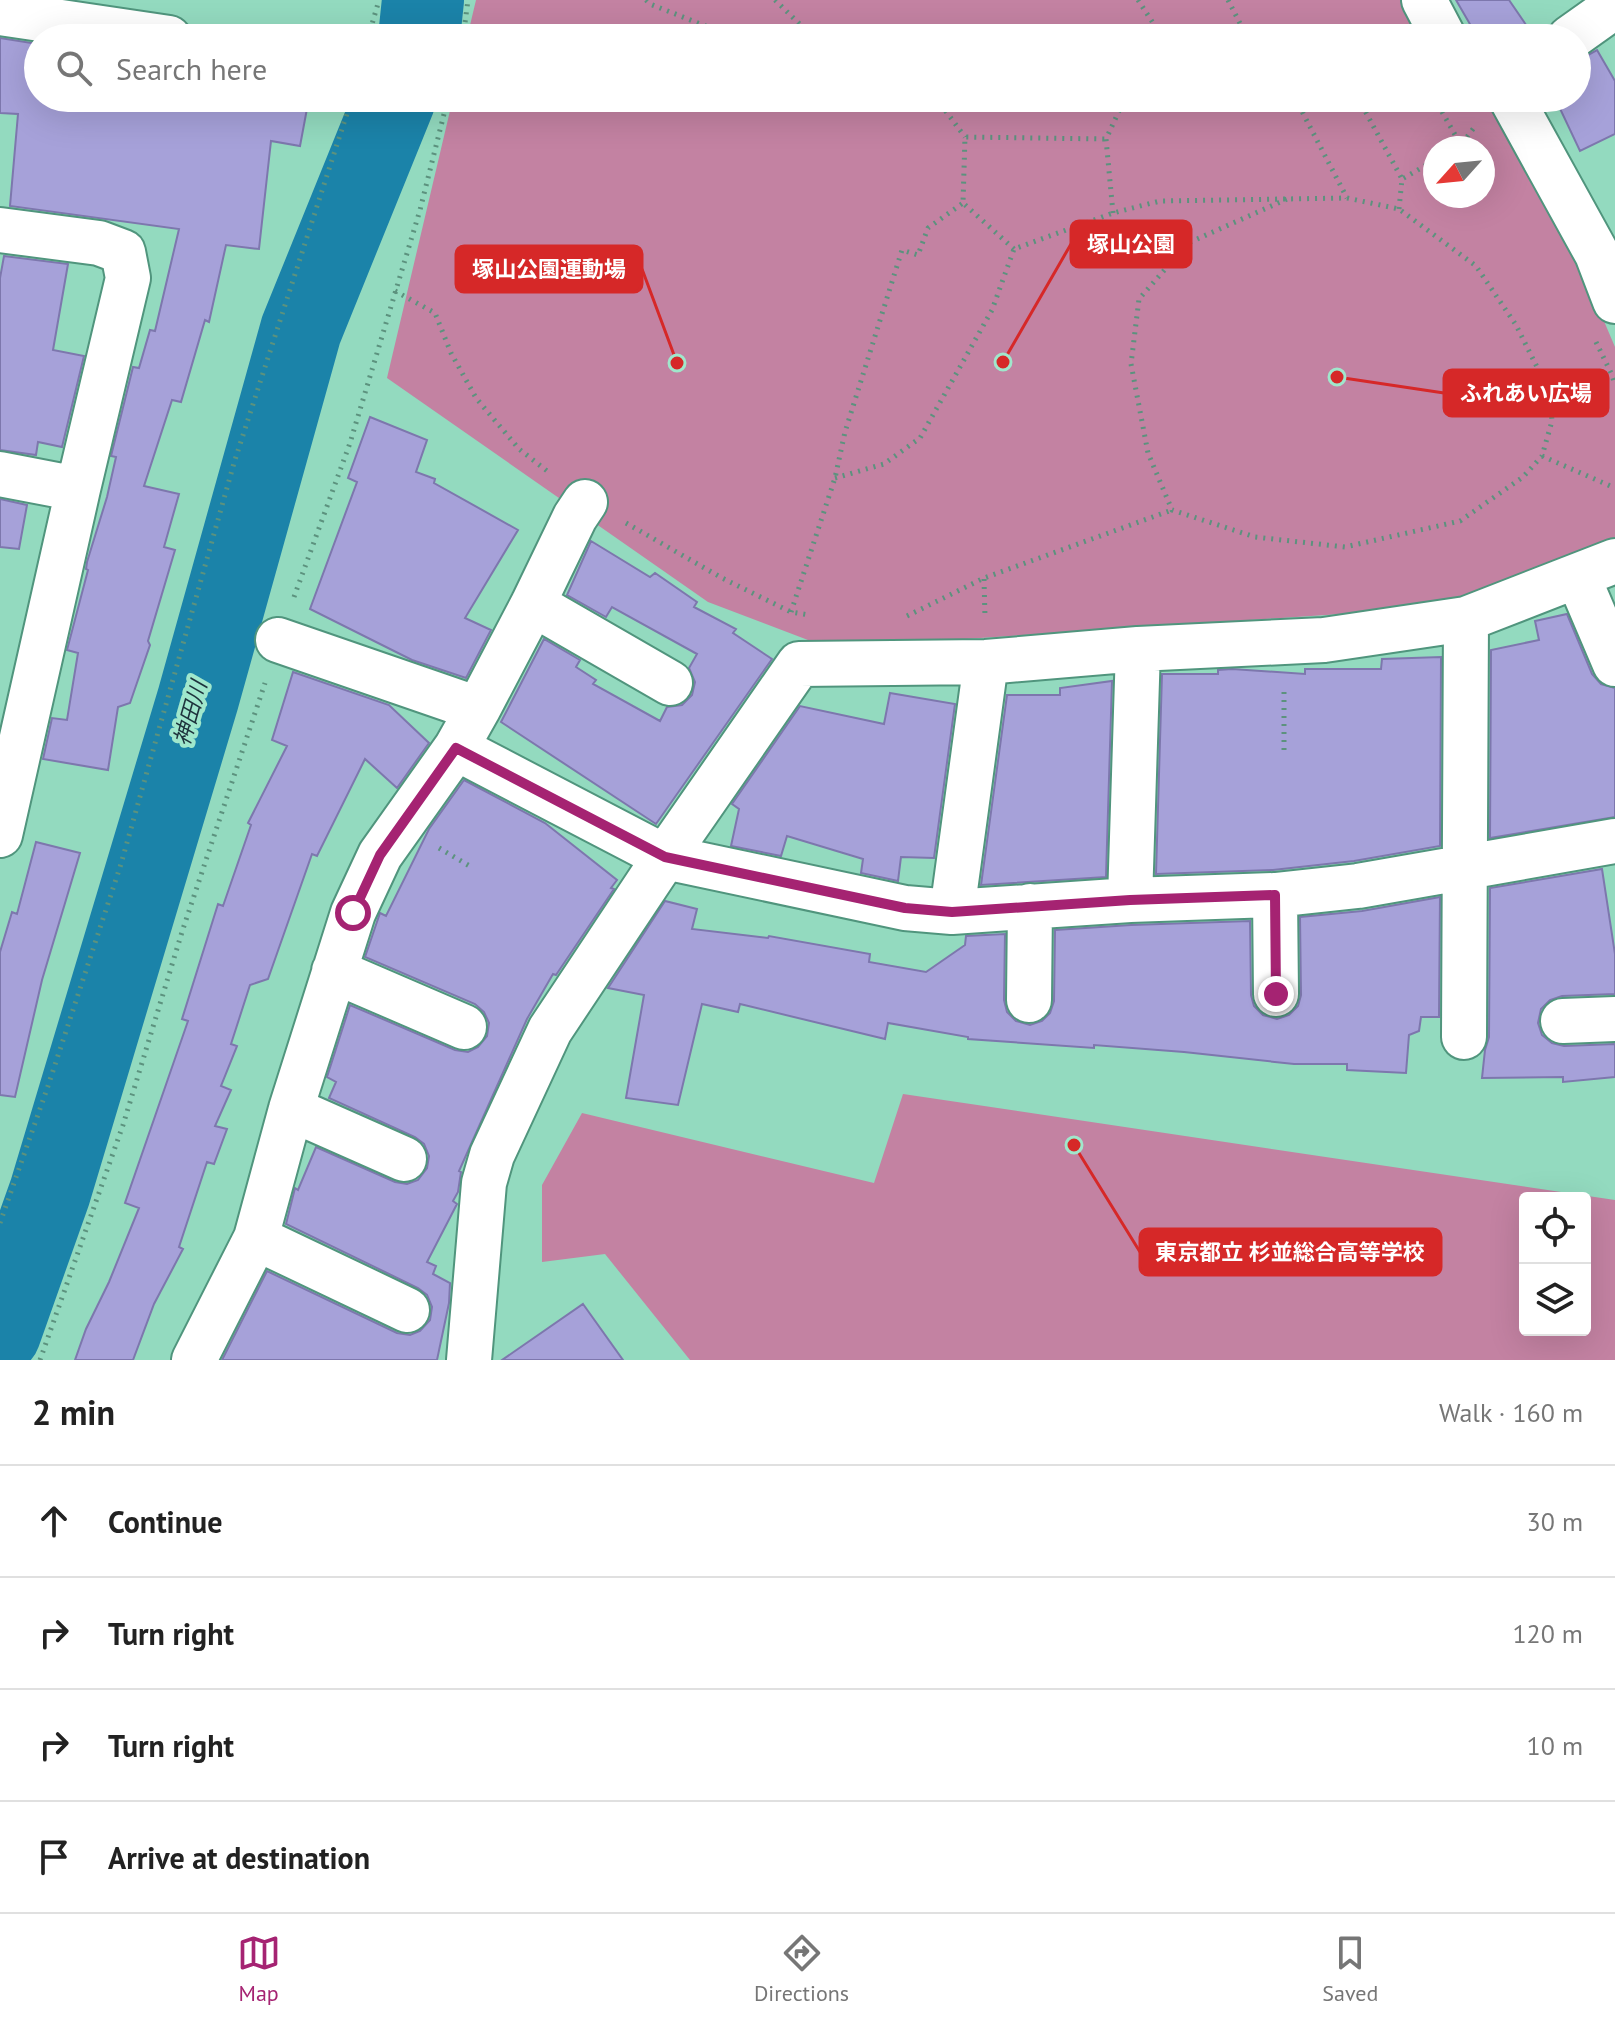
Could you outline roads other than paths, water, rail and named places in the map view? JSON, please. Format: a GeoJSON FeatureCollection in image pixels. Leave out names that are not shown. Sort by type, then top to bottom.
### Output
{"type":"FeatureCollection","features":[{"type":"Feature","properties":{"kind":"street"},"geometry":{"type":"LineString","coordinates":[[1424,0],[1437,24]]}},
{"type":"Feature","properties":{"kind":"street"},"geometry":{"type":"LineString","coordinates":[[1590,24],[1615,6]]}},
{"type":"Feature","properties":{"kind":"street"},"geometry":{"type":"LineString","coordinates":[[0,13],[104,14],[131,24]]}},
{"type":"Feature","properties":{"kind":"street"},"geometry":{"type":"LineString","coordinates":[[1519,112],[1597,254],[1615,301]]}},
{"type":"Feature","properties":{"kind":"street"},"geometry":{"type":"LineString","coordinates":[[0,230],[99,243],[123,252],[128,278],[78,489],[14,709],[0,835]]}},
{"type":"Feature","properties":{"kind":"street"},"geometry":{"type":"LineString","coordinates":[[0,474],[78,489]]}},
{"type":"Feature","properties":{"kind":"street"},"geometry":{"type":"LineString","coordinates":[[194,1360],[256,1238],[291,1109],[353,913],[380,855],[456,748],[585,502]]}},
{"type":"Feature","properties":{"kind":"street"},"geometry":{"type":"LineString","coordinates":[[469,1360],[484,1183],[492,1155],[550,1030],[799,664],[986,662],[1138,649],[1324,640],[1466,619],[1597,569],[1615,664]]}},
{"type":"Feature","properties":{"kind":"street"},"geometry":{"type":"LineString","coordinates":[[533,604],[670,683]]}},
{"type":"Feature","properties":{"kind":"street"},"geometry":{"type":"LineString","coordinates":[[1464,1037],[1466,619]]}},
{"type":"Feature","properties":{"kind":"street"},"geometry":{"type":"LineString","coordinates":[[278,640],[478,709]]}},
{"type":"Feature","properties":{"kind":"street"},"geometry":{"type":"LineString","coordinates":[[1130,900],[1138,649]]}},
{"type":"Feature","properties":{"kind":"street"},"geometry":{"type":"LineString","coordinates":[[952,912],[986,662]]}},
{"type":"Feature","properties":{"kind":"street"},"geometry":{"type":"LineString","coordinates":[[456,748],[665,857],[905,908],[952,912],[1130,900],[1275,895],[1358,886],[1615,841]]}},
{"type":"Feature","properties":{"kind":"street"},"geometry":{"type":"LineString","coordinates":[[1275,895],[1276,994]]}},
{"type":"Feature","properties":{"kind":"street"},"geometry":{"type":"LineString","coordinates":[[1029,1000],[1030,906]]}},
{"type":"Feature","properties":{"kind":"street"},"geometry":{"type":"LineString","coordinates":[[334,971],[464,1027]]}},
{"type":"Feature","properties":{"kind":"street"},"geometry":{"type":"LineString","coordinates":[[1563,1021],[1615,1019]]}},
{"type":"Feature","properties":{"kind":"street"},"geometry":{"type":"LineString","coordinates":[[291,1109],[404,1159]]}},
{"type":"Feature","properties":{"kind":"street"},"geometry":{"type":"LineString","coordinates":[[256,1238],[407,1310]]}},
{"type":"Feature","properties":{"kind":"waterway","name":"神田川"},"geometry":{"type":"LineString","coordinates":[[420,24],[423,0]]}},
{"type":"Feature","properties":{"kind":"waterway","name":"神田川"},"geometry":{"type":"LineString","coordinates":[[0,1333],[50,1192],[198,699],[301,330],[389,112]]}},
{"type":"Feature","properties":{"kind":"place","name":"塚山公園"},"geometry":{"type":"Point","coordinates":[1003,362]}},
{"type":"Feature","properties":{"kind":"place","name":"塚山公園運動場"},"geometry":{"type":"Point","coordinates":[677,363]}},
{"type":"Feature","properties":{"kind":"place","name":"ふれあい広場"},"geometry":{"type":"Point","coordinates":[1337,377]}},
{"type":"Feature","properties":{"kind":"place","name":"東京都立 杉並総合高等学校"},"geometry":{"type":"Point","coordinates":[1074,1145]}}]}
